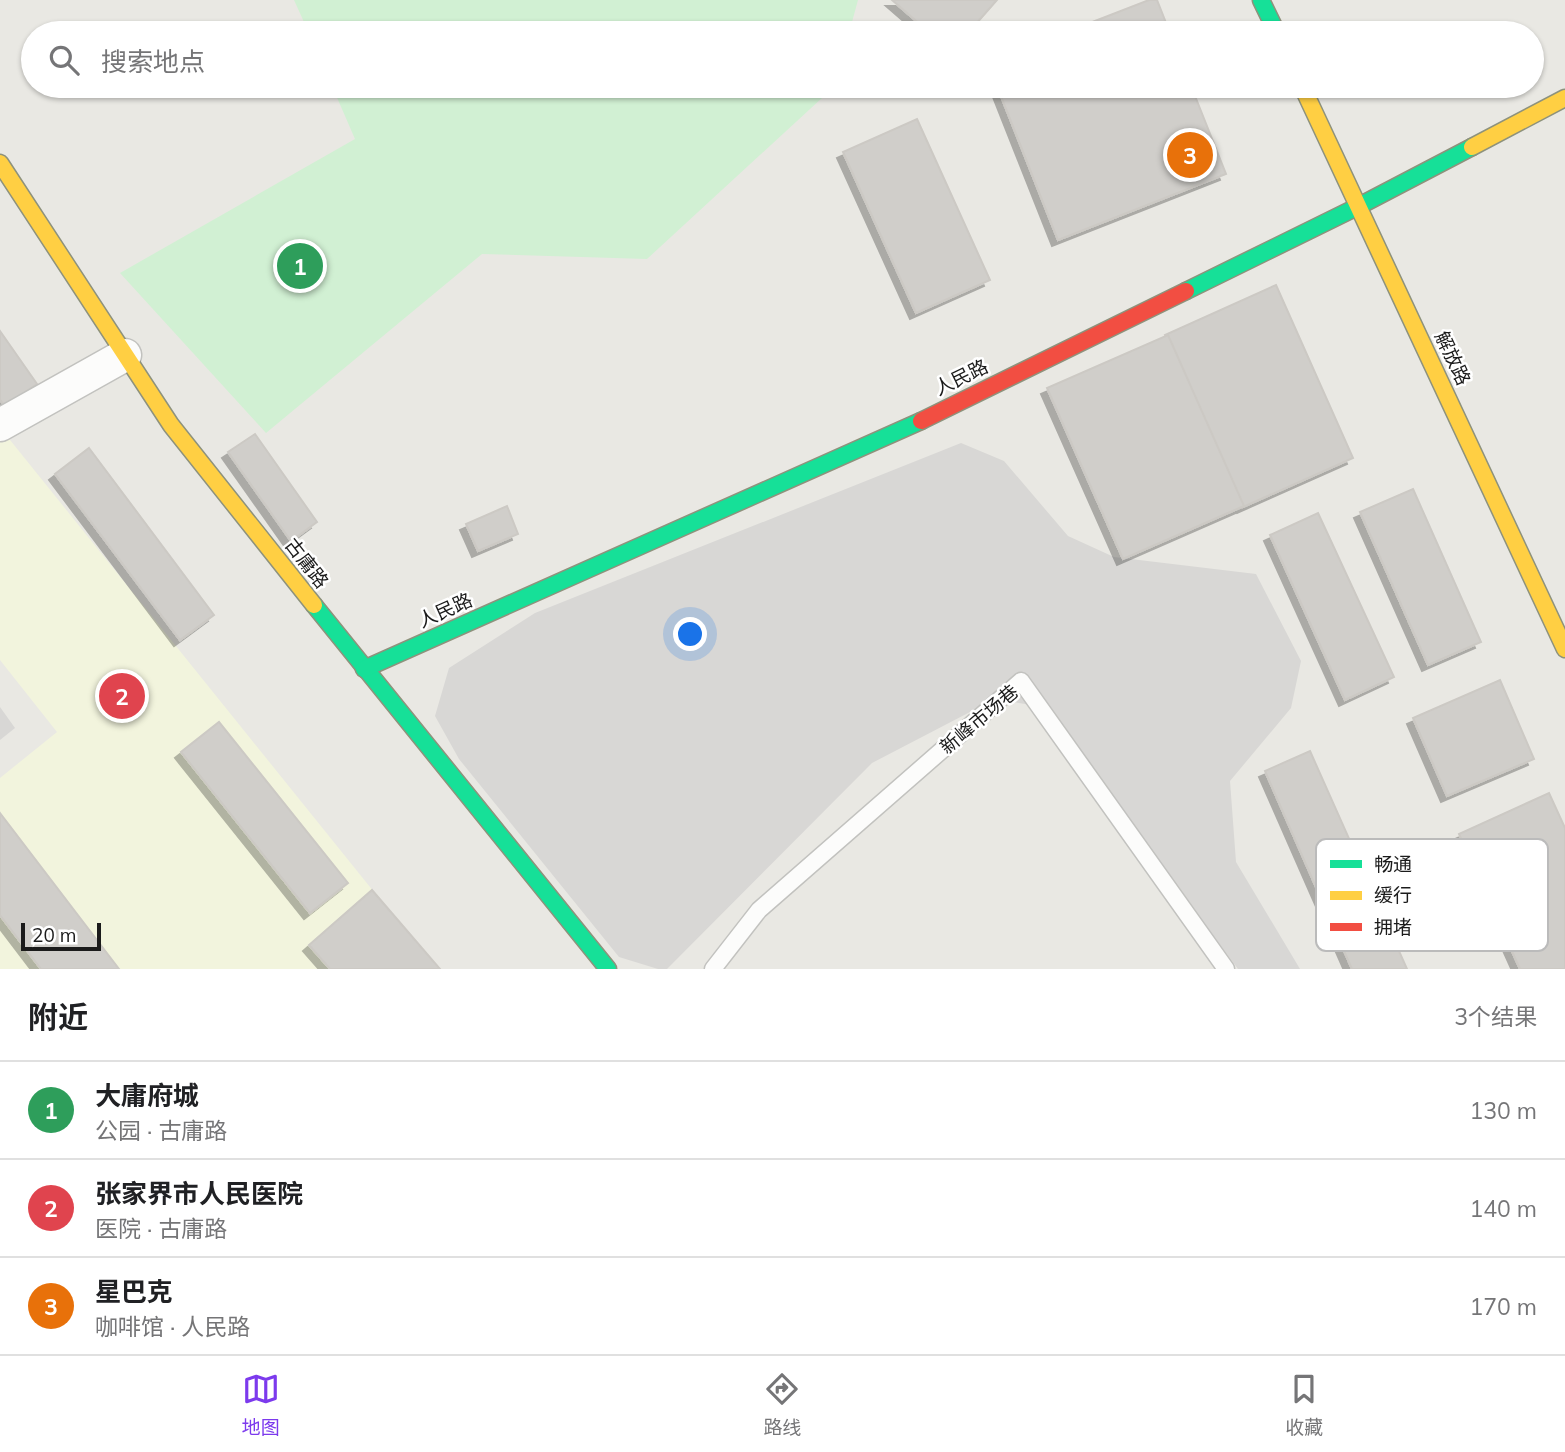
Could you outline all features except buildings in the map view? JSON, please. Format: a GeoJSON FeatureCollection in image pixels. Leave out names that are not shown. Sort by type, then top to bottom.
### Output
{"type":"FeatureCollection","features":[{"type":"Feature","properties":{"kind":"street"},"geometry":{"type":"LineString","coordinates":[[1261,0],[1271,21]]}},
{"type":"Feature","properties":{"kind":"street","name":"解放路"},"geometry":{"type":"LineString","coordinates":[[1308,98],[1565,649]]}},
{"type":"Feature","properties":{"kind":"street","name":"人民路"},"geometry":{"type":"LineString","coordinates":[[364,669],[920,421],[1359,206],[1565,98]]}},
{"type":"Feature","properties":{"kind":"street","name":"古庸路"},"geometry":{"type":"LineString","coordinates":[[0,163],[171,425],[364,669],[608,969]]}},
{"type":"Feature","properties":{"kind":"street"},"geometry":{"type":"LineString","coordinates":[[0,425],[125,355]]}},
{"type":"Feature","properties":{"kind":"lane","name":"新峰市场巷"},"geometry":{"type":"LineString","coordinates":[[713,969],[759,910],[1021,681],[1226,969]]}},
{"type":"Feature","properties":{"kind":"shaded area"},"geometry":{"type":"Polygon","coordinates":[[[294,0],[858,0],[852,21],[304,21],[294,0]]]}},
{"type":"Feature","properties":{"kind":"shaded area"},"geometry":{"type":"Polygon","coordinates":[[[337,98],[822,98],[647,259],[482,254],[266,433],[120,273],[355,139],[337,98]]]}},
{"type":"Feature","properties":{"kind":"shaded area"},"geometry":{"type":"Polygon","coordinates":[[[6,435],[436,969],[0,969],[0,778],[57,732],[0,660],[0,440],[6,435]]]}},
{"type":"Feature","properties":{"kind":"shaded area"},"geometry":{"type":"Polygon","coordinates":[[[961,443],[1004,461],[1068,536],[1114,557],[1256,574],[1301,661],[1291,708],[1230,781],[1236,862],[1300,969],[1238,969],[1043,707],[995,699],[872,763],[667,969],[658,969],[619,957],[459,759],[435,716],[449,668],[535,613],[961,443]]]}},
{"type":"Feature","properties":{"kind":"shaded area"},"geometry":{"type":"Polygon","coordinates":[[[0,707],[15,728],[0,740],[0,707]]]}},
{"type":"Feature","properties":{"kind":"traffic: fast"},"geometry":{"type":"LineString","coordinates":[[1261,0],[1271,21]]}},
{"type":"Feature","properties":{"kind":"traffic: fast"},"geometry":{"type":"LineString","coordinates":[[1186,291],[1472,147]]}},
{"type":"Feature","properties":{"kind":"traffic: fast"},"geometry":{"type":"LineString","coordinates":[[364,669],[921,421]]}},
{"type":"Feature","properties":{"kind":"traffic: fast"},"geometry":{"type":"LineString","coordinates":[[314,605],[608,969]]}},
{"type":"Feature","properties":{"kind":"traffic: slow"},"geometry":{"type":"LineString","coordinates":[[1308,98],[1565,649]]}},
{"type":"Feature","properties":{"kind":"traffic: slow"},"geometry":{"type":"LineString","coordinates":[[1472,147],[1565,98]]}},
{"type":"Feature","properties":{"kind":"traffic: slow"},"geometry":{"type":"LineString","coordinates":[[0,163],[171,425],[314,605]]}},
{"type":"Feature","properties":{"kind":"traffic: jam"},"geometry":{"type":"LineString","coordinates":[[921,421],[1186,291]]}},
{"type":"Feature","properties":{"kind":"place","name":"星巴克"},"geometry":{"type":"Point","coordinates":[1190,155]}},
{"type":"Feature","properties":{"kind":"place","name":"大庸府城"},"geometry":{"type":"Point","coordinates":[300,266]}},
{"type":"Feature","properties":{"kind":"place","name":"张家界市人民医院"},"geometry":{"type":"Point","coordinates":[122,696]}}]}
